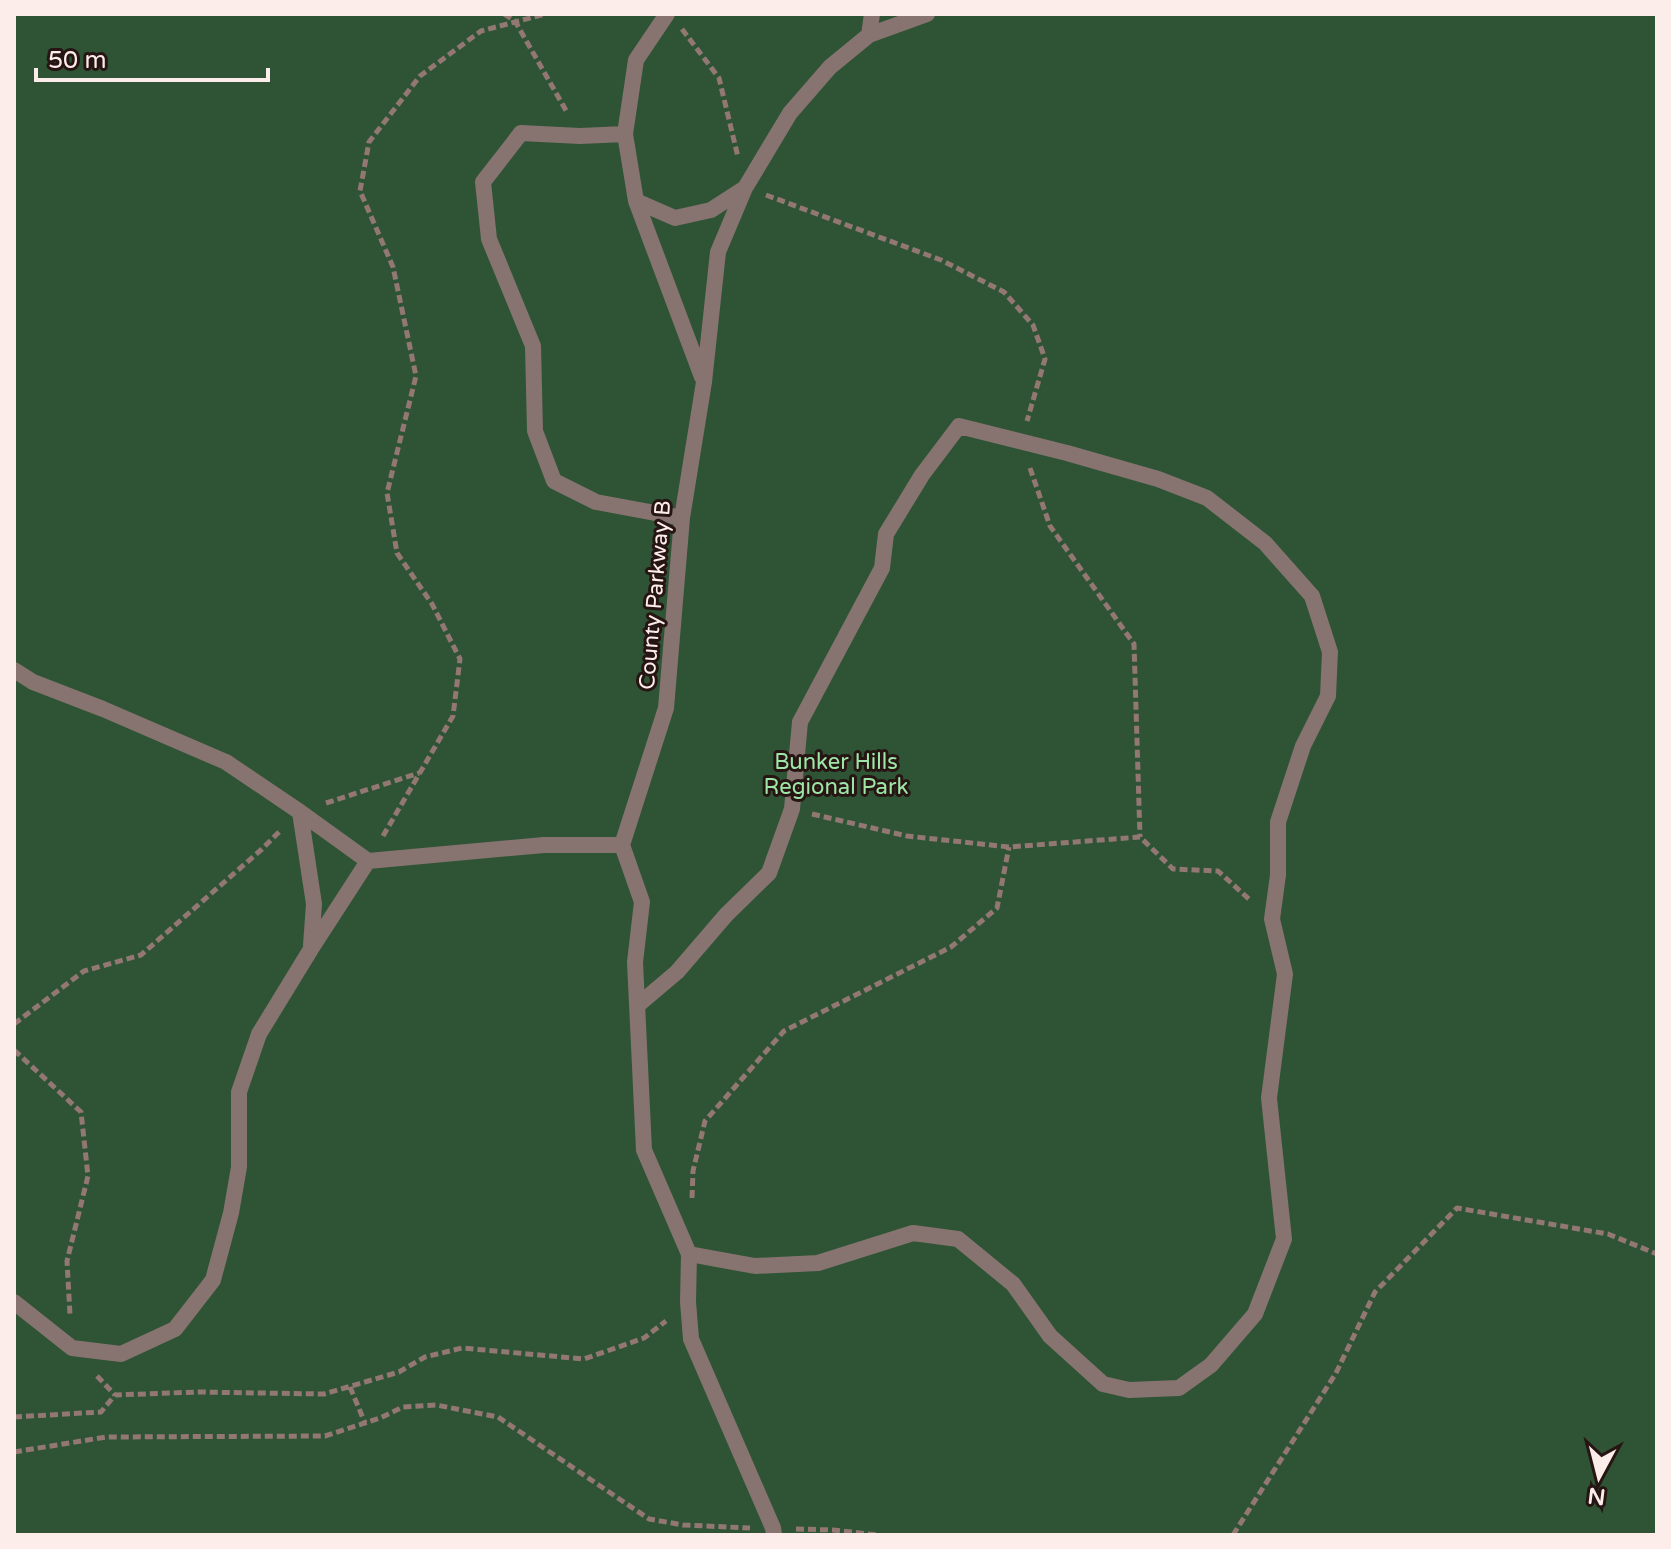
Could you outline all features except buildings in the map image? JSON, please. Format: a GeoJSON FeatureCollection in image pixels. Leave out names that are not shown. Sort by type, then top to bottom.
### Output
{"type":"FeatureCollection","features":[{"type":"Feature","properties":{"kind":"street"},"geometry":{"type":"LineString","coordinates":[[869,35],[872,14]]}},
{"type":"Feature","properties":{"kind":"street","name":"County Parkway B"},"geometry":{"type":"LineString","coordinates":[[622,845],[666,708],[682,518],[704,382],[718,252],[745,188],[790,113],[830,67],[869,35],[927,14]]}},
{"type":"Feature","properties":{"kind":"street"},"geometry":{"type":"LineString","coordinates":[[673,19],[636,60],[625,134],[636,201],[704,382]]}},
{"type":"Feature","properties":{"kind":"street"},"geometry":{"type":"LineString","coordinates":[[625,134],[580,136],[521,133],[483,182],[489,239],[533,346],[535,431],[554,481],[596,502],[682,518]]}},
{"type":"Feature","properties":{"kind":"street"},"geometry":{"type":"LineString","coordinates":[[636,201],[675,218],[711,210],[745,188]]}},
{"type":"Feature","properties":{"kind":"street"},"geometry":{"type":"LineString","coordinates":[[638,1005],[677,972],[726,915],[769,873],[792,809],[800,722],[882,568],[886,534],[922,475],[959,426],[1158,479],[1207,498],[1265,543],[1312,596],[1330,652],[1328,696],[1303,746],[1278,822],[1278,875],[1272,919],[1285,974],[1269,1098],[1284,1239],[1255,1314],[1211,1365],[1179,1388],[1129,1390],[1103,1384],[1050,1336],[1013,1284],[958,1239],[913,1233],[818,1263],[771,1266],[689,1254]]}},
{"type":"Feature","properties":{"kind":"street"},"geometry":{"type":"LineString","coordinates":[[14,670],[33,682],[226,762],[368,861],[544,845],[622,845],[642,902],[635,962],[644,1150],[689,1254],[691,1339],[773,1532]]}},
{"type":"Feature","properties":{"kind":"street"},"geometry":{"type":"LineString","coordinates":[[300,812],[314,904],[311,949]]}},
{"type":"Feature","properties":{"kind":"street"},"geometry":{"type":"LineString","coordinates":[[14,1302],[72,1348],[121,1354],[175,1329],[213,1280],[231,1213],[239,1167],[239,1092],[259,1034],[368,861]]}},
{"type":"Feature","properties":{"kind":"path"},"geometry":{"type":"LineString","coordinates":[[504,14],[515,21],[580,136]]}},
{"type":"Feature","properties":{"kind":"path"},"geometry":{"type":"LineString","coordinates":[[368,861],[453,716],[460,659],[432,604],[397,553],[387,493],[416,376],[393,267],[360,191],[369,142],[420,76],[481,31],[545,14]]}},
{"type":"Feature","properties":{"kind":"path"},"geometry":{"type":"LineString","coordinates":[[673,19],[719,78],[745,188]]}},
{"type":"Feature","properties":{"kind":"path"},"geometry":{"type":"LineString","coordinates":[[14,1024],[84,971],[141,955],[300,812],[420,772]]}},
{"type":"Feature","properties":{"kind":"path"},"geometry":{"type":"LineString","coordinates":[[792,809],[907,836],[1009,847],[1140,837],[1173,869],[1218,871],[1272,919]]}},
{"type":"Feature","properties":{"kind":"path"},"geometry":{"type":"LineString","coordinates":[[692,1199],[693,1171],[705,1121],[784,1031],[951,947],[997,908],[1009,847]]}},
{"type":"Feature","properties":{"kind":"path"},"geometry":{"type":"LineString","coordinates":[[14,1050],[81,1112],[88,1176],[67,1261],[72,1348],[115,1395]]}},
{"type":"Feature","properties":{"kind":"path"},"geometry":{"type":"LineString","coordinates":[[1233,1535],[1336,1373],[1375,1292],[1457,1208],[1608,1234],[1657,1254]]}},
{"type":"Feature","properties":{"kind":"path"},"geometry":{"type":"LineString","coordinates":[[14,1417],[101,1412],[115,1395],[198,1392],[324,1394],[399,1372],[425,1357],[462,1348],[584,1359],[644,1338],[688,1302]]}},
{"type":"Feature","properties":{"kind":"path"},"geometry":{"type":"LineString","coordinates":[[350,1387],[365,1423]]}},
{"type":"Feature","properties":{"kind":"path"},"geometry":{"type":"LineString","coordinates":[[14,1452],[106,1437],[325,1436],[403,1407],[436,1405],[498,1417],[649,1519],[683,1525],[773,1532],[833,1530],[878,1535]]}},
{"type":"Feature","properties":{"kind":"green space","name":"Bunker Hills Regional Park"},"geometry":{"type":"Polygon","coordinates":[[[14,14],[1657,14],[1657,1535],[14,1535],[14,14]]]}}]}
